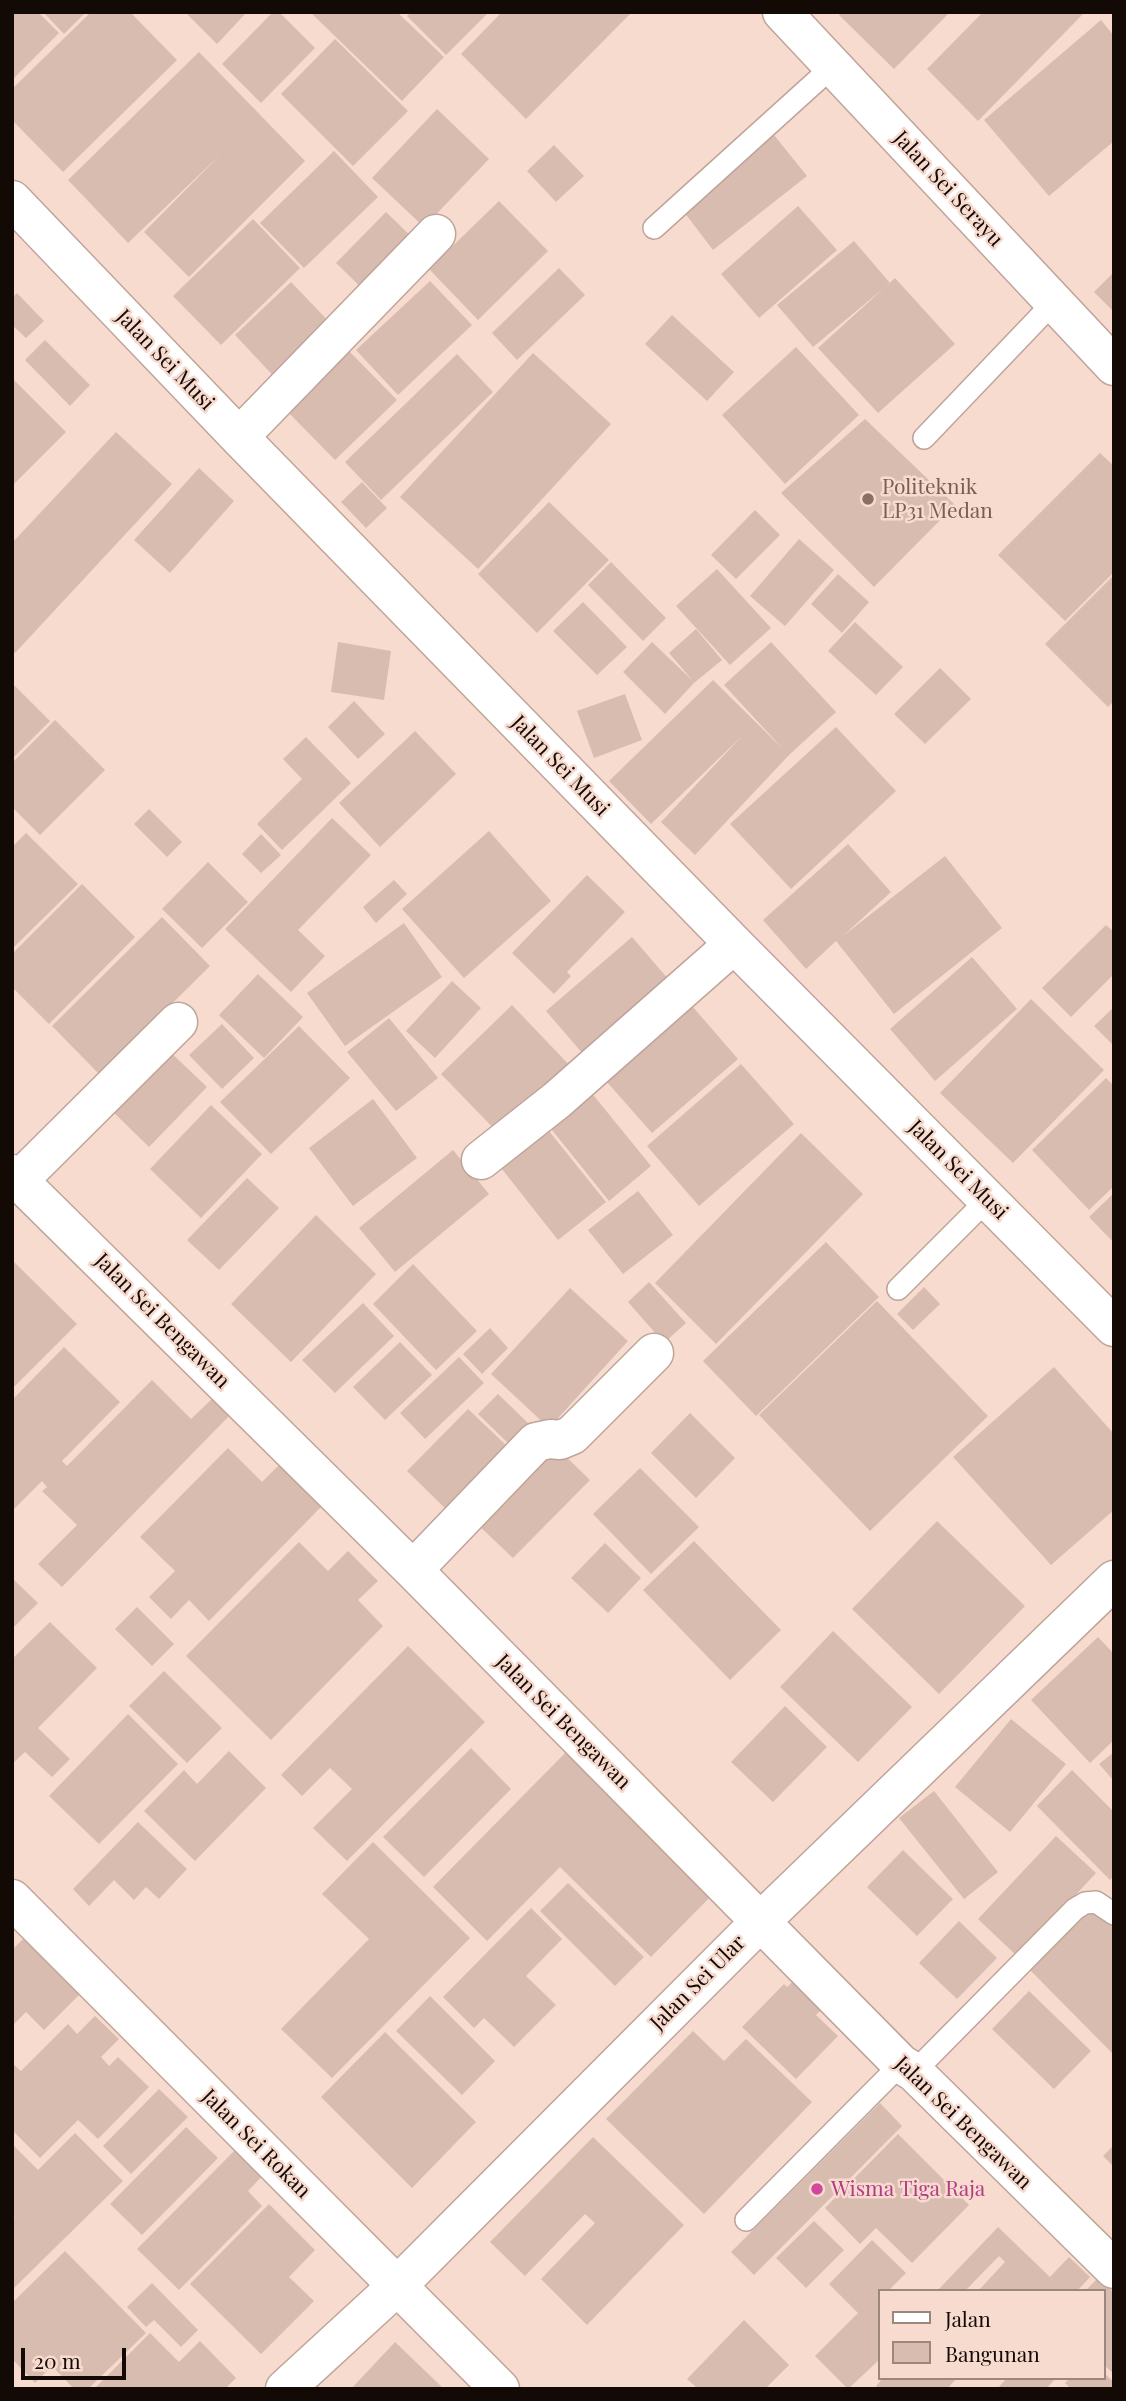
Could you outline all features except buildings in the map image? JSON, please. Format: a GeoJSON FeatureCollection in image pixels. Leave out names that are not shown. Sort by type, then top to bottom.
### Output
{"type":"FeatureCollection","features":[{"type":"Feature","properties":{"kind":"street","name":"Jalan Sei Serayu"},"geometry":{"type":"LineString","coordinates":[[782,12],[1054,302],[1109,350]]}},
{"type":"Feature","properties":{"kind":"street","name":"Jalan Sei Musi"},"geometry":{"type":"LineString","coordinates":[[12,200],[239,437],[734,944],[1114,1326]]}},
{"type":"Feature","properties":{"kind":"street"},"geometry":{"type":"LineString","coordinates":[[239,437],[436,234]]}},
{"type":"Feature","properties":{"kind":"street"},"geometry":{"type":"LineString","coordinates":[[481,1160],[557,1100],[734,944]]}},
{"type":"Feature","properties":{"kind":"street"},"geometry":{"type":"LineString","coordinates":[[16,1177],[178,1022]]}},
{"type":"Feature","properties":{"kind":"street","name":"Jalan Sei Bengawan"},"geometry":{"type":"LineString","coordinates":[[16,1177],[413,1570],[760,1922],[1114,2269]]}},
{"type":"Feature","properties":{"kind":"street"},"geometry":{"type":"LineString","coordinates":[[413,1570],[536,1442],[560,1440],[572,1435],[654,1353]]}},
{"type":"Feature","properties":{"kind":"street","name":"Jalan Sei Ular"},"geometry":{"type":"LineString","coordinates":[[285,2389],[397,2286],[760,1922],[1114,1580]]}},
{"type":"Feature","properties":{"kind":"street","name":"Jalan Sei Rokan"},"geometry":{"type":"LineString","coordinates":[[12,1899],[500,2389]]}},
{"type":"Feature","properties":{"kind":"lane"},"geometry":{"type":"LineString","coordinates":[[654,228],[832,66]]}},
{"type":"Feature","properties":{"kind":"lane"},"geometry":{"type":"LineString","coordinates":[[925,438],[1054,302]]}},
{"type":"Feature","properties":{"kind":"lane"},"geometry":{"type":"LineString","coordinates":[[898,1289],[988,1199]]}},
{"type":"Feature","properties":{"kind":"lane"},"geometry":{"type":"LineString","coordinates":[[747,2220],[1075,1909],[1085,1903],[1096,1902],[1114,1914]]}},
{"type":"Feature","properties":{"kind":"place","name":"Politeknik LP31 Medan"},"geometry":{"type":"Point","coordinates":[868,499]}},
{"type":"Feature","properties":{"kind":"place","name":"Wisma Tiga Raja"},"geometry":{"type":"Point","coordinates":[817,2189]}}]}
